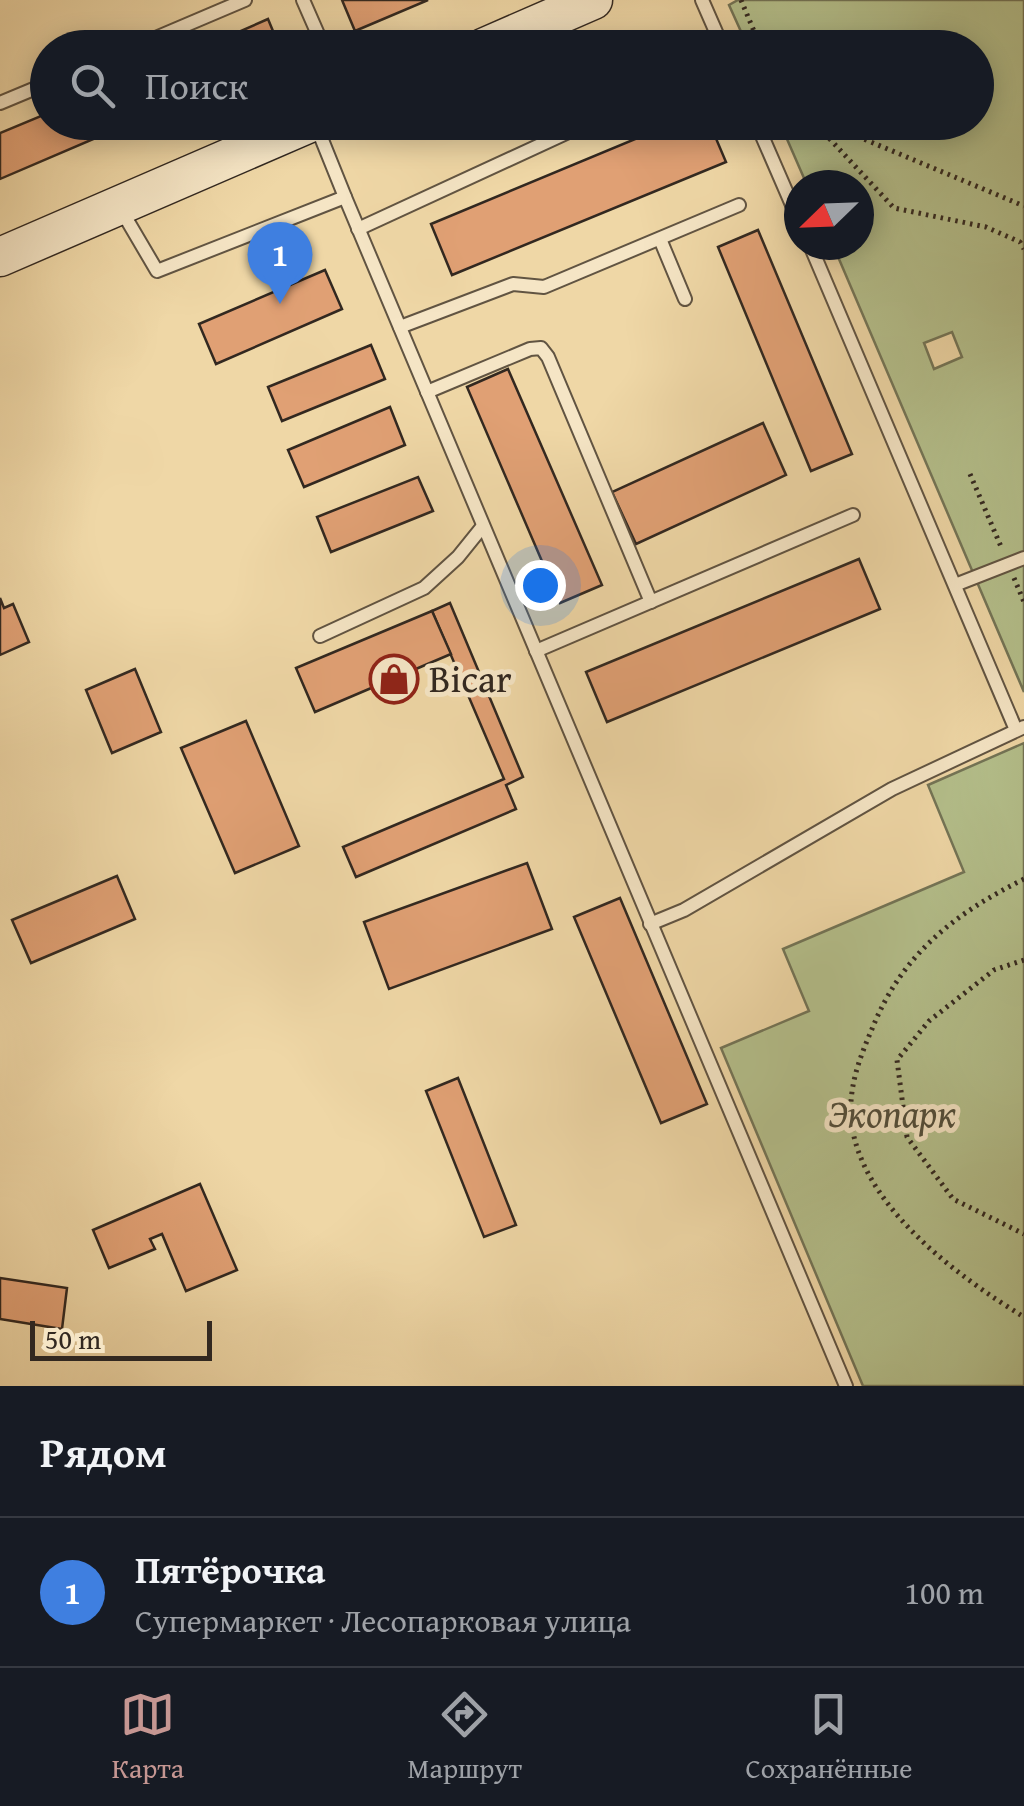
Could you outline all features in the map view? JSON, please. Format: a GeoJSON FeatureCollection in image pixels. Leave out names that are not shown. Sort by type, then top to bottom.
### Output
{"type":"FeatureCollection","features":[{"type":"Feature","properties":{"kind":"main road"},"geometry":{"type":"LineString","coordinates":[[524,30],[593,0]]}},
{"type":"Feature","properties":{"kind":"main road"},"geometry":{"type":"LineString","coordinates":[[0,256],[272,140]]}},
{"type":"Feature","properties":{"kind":"lane"},"geometry":{"type":"LineString","coordinates":[[174,30],[245,0]]}},
{"type":"Feature","properties":{"kind":"lane"},"geometry":{"type":"LineString","coordinates":[[303,0],[316,30]]}},
{"type":"Feature","properties":{"kind":"lane"},"geometry":{"type":"LineString","coordinates":[[702,0],[715,30]]}},
{"type":"Feature","properties":{"kind":"lane"},"geometry":{"type":"LineString","coordinates":[[0,103],[30,90]]}},
{"type":"Feature","properties":{"kind":"lane"},"geometry":{"type":"LineString","coordinates":[[322,140],[846,1386]]}},
{"type":"Feature","properties":{"kind":"lane"},"geometry":{"type":"LineString","coordinates":[[358,229],[551,140]]}},
{"type":"Feature","properties":{"kind":"lane"},"geometry":{"type":"LineString","coordinates":[[764,140],[784,186]]}},
{"type":"Feature","properties":{"kind":"lane"},"geometry":{"type":"LineString","coordinates":[[119,206],[157,271],[345,196]]}},
{"type":"Feature","properties":{"kind":"lane"},"geometry":{"type":"LineString","coordinates":[[400,327],[513,284],[544,288],[739,205]]}},
{"type":"Feature","properties":{"kind":"lane"},"geometry":{"type":"LineString","coordinates":[[660,239],[685,299]]}},
{"type":"Feature","properties":{"kind":"lane"},"geometry":{"type":"LineString","coordinates":[[650,924],[684,910],[892,789],[1020,728],[954,585],[816,260]]}},
{"type":"Feature","properties":{"kind":"lane"},"geometry":{"type":"LineString","coordinates":[[426,392],[541,348],[651,602]]}},
{"type":"Feature","properties":{"kind":"lane"},"geometry":{"type":"LineString","coordinates":[[536,651],[852,515]]}},
{"type":"Feature","properties":{"kind":"lane"},"geometry":{"type":"LineString","coordinates":[[320,636],[424,588],[458,557],[483,526]]}},
{"type":"Feature","properties":{"kind":"lane"},"geometry":{"type":"LineString","coordinates":[[954,585],[1024,558]]}},
{"type":"Feature","properties":{"kind":"path"},"geometry":{"type":"LineString","coordinates":[[741,0],[754,30]]}},
{"type":"Feature","properties":{"kind":"path"},"geometry":{"type":"LineString","coordinates":[[831,140],[894,208],[986,227],[1020,242],[1024,249]]}},
{"type":"Feature","properties":{"kind":"path"},"geometry":{"type":"LineString","coordinates":[[866,140],[1024,206]]}},
{"type":"Feature","properties":{"kind":"path"},"geometry":{"type":"LineString","coordinates":[[970,474],[1024,602]]}},
{"type":"Feature","properties":{"kind":"path"},"geometry":{"type":"LineString","coordinates":[[1024,879],[975,904],[916,953],[884,998],[855,1070],[850,1116],[855,1140],[892,1212],[947,1263],[1024,1317]]}},
{"type":"Feature","properties":{"kind":"path"},"geometry":{"type":"LineString","coordinates":[[1024,960],[994,970],[929,1021],[896,1060],[906,1137],[953,1199],[1024,1234]]}},
{"type":"Feature","properties":{"kind":"green space"},"geometry":{"type":"Polygon","coordinates":[[[738,0],[1024,0],[1024,692],[839,260],[874,260],[874,170],[800,170],[787,140],[994,140],[994,30],[740,30],[729,5],[738,0]],[[952,332],[924,343],[934,369],[962,357],[952,332]]]}},
{"type":"Feature","properties":{"kind":"green space","name":"Экопарк"},"geometry":{"type":"Polygon","coordinates":[[[1024,743],[1024,1386],[863,1386],[721,1048],[809,1011],[783,949],[964,872],[928,785],[1024,743]]]}},
{"type":"Feature","properties":{"kind":"building"},"geometry":{"type":"Polygon","coordinates":[[[342,0],[428,0],[357,30],[342,0]]]}},
{"type":"Feature","properties":{"kind":"building"},"geometry":{"type":"Polygon","coordinates":[[[268,19],[273,30],[243,30],[268,19]]]}},
{"type":"Feature","properties":{"kind":"building"},"geometry":{"type":"Polygon","coordinates":[[[30,120],[30,140],[91,140],[0,179],[0,133],[30,120]]]}},
{"type":"Feature","properties":{"kind":"building"},"geometry":{"type":"Polygon","coordinates":[[[633,140],[717,140],[726,162],[452,275],[431,224],[633,140]]]}},
{"type":"Feature","properties":{"kind":"building"},"geometry":{"type":"Polygon","coordinates":[[[758,230],[852,454],[811,471],[718,247],[758,230]]]}},
{"type":"Feature","properties":{"kind":"building"},"geometry":{"type":"Polygon","coordinates":[[[325,270],[342,309],[216,364],[199,324],[325,270]]]}},
{"type":"Feature","properties":{"kind":"building"},"geometry":{"type":"Polygon","coordinates":[[[371,345],[385,379],[282,421],[268,387],[371,345]]]}},
{"type":"Feature","properties":{"kind":"building"},"geometry":{"type":"Polygon","coordinates":[[[508,369],[602,585],[560,603],[467,387],[508,369]]]}},
{"type":"Feature","properties":{"kind":"building"},"geometry":{"type":"Polygon","coordinates":[[[390,407],[405,445],[304,487],[288,450],[390,407]]]}},
{"type":"Feature","properties":{"kind":"building"},"geometry":{"type":"Polygon","coordinates":[[[763,423],[786,475],[636,544],[612,492],[763,423]]]}},
{"type":"Feature","properties":{"kind":"building"},"geometry":{"type":"Polygon","coordinates":[[[418,477],[433,511],[331,552],[317,517],[418,477]]]}},
{"type":"Feature","properties":{"kind":"building"},"geometry":{"type":"Polygon","coordinates":[[[859,559],[880,609],[607,722],[586,672],[859,559]]]}},
{"type":"Feature","properties":{"kind":"building"},"geometry":{"type":"Polygon","coordinates":[[[0,598],[4,608],[13,604],[29,642],[0,655],[0,598]]]}},
{"type":"Feature","properties":{"kind":"building"},"geometry":{"type":"Polygon","coordinates":[[[450,603],[523,777],[506,785],[516,809],[356,877],[343,847],[504,779],[432,611],[450,603]]]}},
{"type":"Feature","properties":{"kind":"building"},"geometry":{"type":"Polygon","coordinates":[[[432,611],[451,654],[315,712],[296,668],[432,611]]]}},
{"type":"Feature","properties":{"kind":"building"},"geometry":{"type":"Polygon","coordinates":[[[135,669],[161,732],[112,753],[86,690],[135,669]]]}},
{"type":"Feature","properties":{"kind":"building"},"geometry":{"type":"Polygon","coordinates":[[[246,721],[299,846],[235,873],[181,748],[246,721]]]}},
{"type":"Feature","properties":{"kind":"building"},"geometry":{"type":"Polygon","coordinates":[[[527,863],[552,929],[389,989],[364,922],[527,863]]]}},
{"type":"Feature","properties":{"kind":"building"},"geometry":{"type":"Polygon","coordinates":[[[117,876],[135,919],[31,963],[12,920],[117,876]]]}},
{"type":"Feature","properties":{"kind":"building"},"geometry":{"type":"Polygon","coordinates":[[[620,898],[707,1104],[661,1123],[574,917],[620,898]]]}},
{"type":"Feature","properties":{"kind":"building"},"geometry":{"type":"Polygon","coordinates":[[[458,1078],[516,1225],[484,1237],[426,1091],[458,1078]]]}},
{"type":"Feature","properties":{"kind":"building"},"geometry":{"type":"Polygon","coordinates":[[[200,1184],[237,1270],[186,1291],[162,1234],[150,1239],[155,1249],[109,1268],[93,1230],[200,1184]]]}},
{"type":"Feature","properties":{"kind":"building"},"geometry":{"type":"Polygon","coordinates":[[[0,1278],[67,1288],[62,1329],[0,1319],[0,1278]]]}},
{"type":"Feature","properties":{"kind":"place","name":"Пятёрочка"},"geometry":{"type":"Point","coordinates":[280,304]}},
{"type":"Feature","properties":{"kind":"place","name":"Bicar"},"geometry":{"type":"Point","coordinates":[394,679]}}]}
